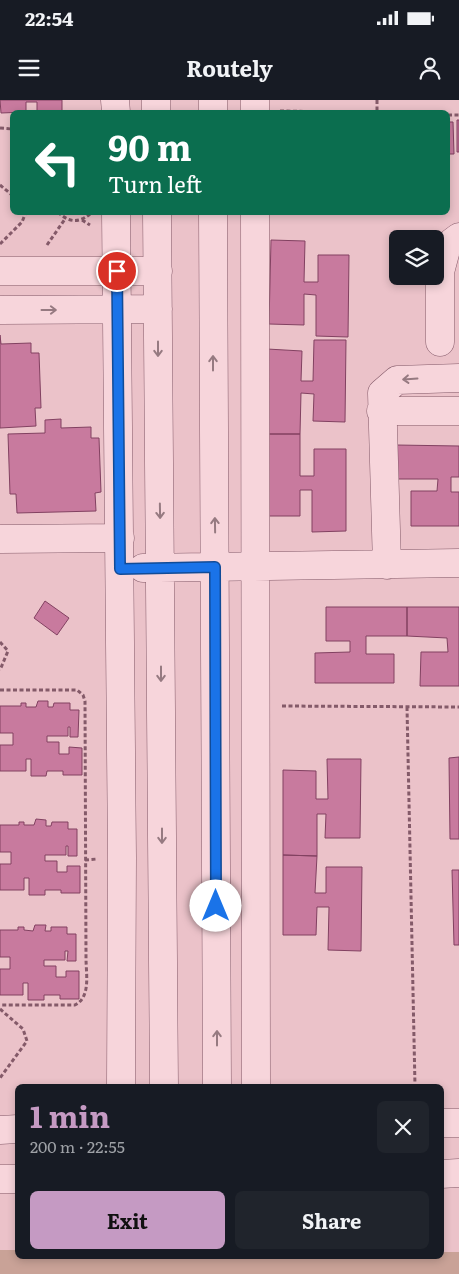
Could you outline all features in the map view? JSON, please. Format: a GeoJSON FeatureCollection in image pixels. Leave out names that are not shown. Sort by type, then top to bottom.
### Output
{"type":"FeatureCollection","features":[{"type":"Feature","properties":{"kind":"street"},"geometry":{"type":"LineString","coordinates":[[116,215],[120,538],[121,1084]]}},
{"type":"Feature","properties":{"kind":"street"},"geometry":{"type":"LineString","coordinates":[[157,215],[164,1084]]}},
{"type":"Feature","properties":{"kind":"street"},"geometry":{"type":"LineString","coordinates":[[213,215],[217,1084]]}},
{"type":"Feature","properties":{"kind":"street"},"geometry":{"type":"LineString","coordinates":[[255,215],[254,706],[256,1084]]}},
{"type":"Feature","properties":{"kind":"street"},"geometry":{"type":"LineString","coordinates":[[440,342],[440,272],[447,246],[459,237]]}},
{"type":"Feature","properties":{"kind":"street"},"geometry":{"type":"LineString","coordinates":[[0,271],[158,271]]}},
{"type":"Feature","properties":{"kind":"street"},"geometry":{"type":"LineString","coordinates":[[0,310],[158,309]]}},
{"type":"Feature","properties":{"kind":"street"},"geometry":{"type":"LineString","coordinates":[[388,564],[381,411],[382,393],[397,380],[459,378]]}},
{"type":"Feature","properties":{"kind":"street"},"geometry":{"type":"LineString","coordinates":[[381,411],[459,411]]}},
{"type":"Feature","properties":{"kind":"street"},"geometry":{"type":"LineString","coordinates":[[0,539],[120,538]]}},
{"type":"Feature","properties":{"kind":"street"},"geometry":{"type":"LineString","coordinates":[[120,569],[459,564]]}},
{"type":"Feature","properties":{"kind":"street"},"geometry":{"type":"LineString","coordinates":[[444,1123],[459,1122]]}},
{"type":"Feature","properties":{"kind":"street"},"geometry":{"type":"LineString","coordinates":[[0,1130],[15,1129]]}},
{"type":"Feature","properties":{"kind":"street"},"geometry":{"type":"LineString","coordinates":[[444,1174],[459,1173]]}},
{"type":"Feature","properties":{"kind":"street"},"geometry":{"type":"LineString","coordinates":[[0,1179],[15,1179]]}},
{"type":"Feature","properties":{"kind":"path"},"geometry":{"type":"LineString","coordinates":[[255,108],[298,110]]}},
{"type":"Feature","properties":{"kind":"path"},"geometry":{"type":"LineString","coordinates":[[0,244],[22,222],[25,215]]}},
{"type":"Feature","properties":{"kind":"path"},"geometry":{"type":"LineString","coordinates":[[61,215],[65,219],[74,222],[82,220],[88,215]]}},
{"type":"Feature","properties":{"kind":"path"},"geometry":{"type":"LineString","coordinates":[[0,642],[8,652],[0,670]]}},
{"type":"Feature","properties":{"kind":"path"},"geometry":{"type":"LineString","coordinates":[[0,690],[77,690],[83,695],[85,701],[86,996],[83,1002],[76,1005],[0,1007]]}},
{"type":"Feature","properties":{"kind":"path"},"geometry":{"type":"LineString","coordinates":[[254,706],[459,707]]}},
{"type":"Feature","properties":{"kind":"path"},"geometry":{"type":"LineString","coordinates":[[407,707],[415,1084]]}},
{"type":"Feature","properties":{"kind":"path"},"geometry":{"type":"LineString","coordinates":[[0,1007],[23,1029],[27,1041],[0,1078]]}},
{"type":"Feature","properties":{"kind":"shaded area"},"geometry":{"type":"Polygon","coordinates":[[[0,1250],[15,1250],[15,1259],[444,1259],[444,1252],[459,1252],[459,1274],[0,1274],[0,1250]]]}},
{"type":"Feature","properties":{"kind":"building"},"geometry":{"type":"Polygon","coordinates":[[[0,100],[62,100],[62,110],[37,110],[37,102],[26,102],[26,110],[10,110],[10,113],[1,113],[0,100]]]}},
{"type":"Feature","properties":{"kind":"building"},"geometry":{"type":"Polygon","coordinates":[[[457,120],[459,120],[459,152],[457,152],[457,120]]]}},
{"type":"Feature","properties":{"kind":"building"},"geometry":{"type":"Polygon","coordinates":[[[450,122],[453,122],[454,154],[450,154],[450,122]]]}},
{"type":"Feature","properties":{"kind":"building"},"geometry":{"type":"Polygon","coordinates":[[[271,240],[305,241],[304,282],[318,282],[318,255],[349,255],[348,337],[316,336],[316,295],[304,294],[304,325],[269,324],[271,240]]]}},
{"type":"Feature","properties":{"kind":"building"},"geometry":{"type":"Polygon","coordinates":[[[0,335],[1,344],[31,343],[31,353],[39,353],[41,408],[35,408],[36,426],[0,428],[0,335]]]}},
{"type":"Feature","properties":{"kind":"building"},"geometry":{"type":"Polygon","coordinates":[[[314,340],[346,340],[345,422],[313,421],[314,394],[301,393],[300,434],[265,434],[267,349],[302,351],[301,381],[313,381],[314,340]]]}},
{"type":"Feature","properties":{"kind":"building"},"geometry":{"type":"Polygon","coordinates":[[[61,419],[61,428],[91,427],[91,438],[99,438],[101,492],[95,493],[96,511],[17,513],[16,494],[10,494],[8,434],[45,433],[45,420],[61,419]]]}},
{"type":"Feature","properties":{"kind":"building"},"geometry":{"type":"Polygon","coordinates":[[[265,434],[300,434],[300,476],[314,476],[314,449],[346,449],[346,531],[312,532],[312,490],[300,490],[300,516],[265,516],[265,434]]]}},
{"type":"Feature","properties":{"kind":"building"},"geometry":{"type":"Polygon","coordinates":[[[396,445],[459,446],[459,477],[451,477],[451,492],[459,492],[459,526],[411,526],[411,491],[437,491],[438,479],[396,479],[396,445]]]}},
{"type":"Feature","properties":{"kind":"building"},"geometry":{"type":"Polygon","coordinates":[[[45,601],[69,618],[57,635],[34,618],[45,601]]]}},
{"type":"Feature","properties":{"kind":"building"},"geometry":{"type":"Polygon","coordinates":[[[326,607],[407,607],[407,636],[366,636],[366,654],[394,654],[394,683],[315,683],[315,653],[350,652],[350,641],[326,641],[326,607]]]}},
{"type":"Feature","properties":{"kind":"building"},"geometry":{"type":"Polygon","coordinates":[[[407,607],[459,607],[459,686],[420,686],[421,652],[448,652],[447,638],[407,636],[407,607]]]}},
{"type":"Feature","properties":{"kind":"building"},"geometry":{"type":"Polygon","coordinates":[[[38,701],[48,701],[48,707],[53,707],[54,703],[70,703],[70,710],[79,710],[78,737],[70,737],[70,727],[68,727],[68,736],[47,736],[47,742],[59,742],[59,754],[69,754],[69,747],[82,748],[82,775],[63,775],[63,771],[47,771],[46,776],[31,776],[31,759],[26,759],[26,771],[0,771],[0,745],[13,745],[13,733],[0,733],[0,706],[21,706],[21,703],[26,703],[26,707],[36,707],[38,701]]]}},
{"type":"Feature","properties":{"kind":"building"},"geometry":{"type":"Polygon","coordinates":[[[459,757],[459,839],[450,839],[449,758],[459,757]]]}},
{"type":"Feature","properties":{"kind":"building"},"geometry":{"type":"Polygon","coordinates":[[[327,759],[361,759],[360,838],[325,838],[326,814],[317,814],[317,856],[283,855],[283,770],[316,771],[316,799],[328,799],[327,759]]]}},
{"type":"Feature","properties":{"kind":"building"},"geometry":{"type":"Polygon","coordinates":[[[36,819],[46,820],[46,826],[51,826],[52,822],[68,822],[68,829],[77,829],[77,856],[68,856],[68,846],[66,846],[66,855],[45,855],[45,861],[57,861],[57,872],[67,872],[67,866],[80,866],[80,893],[61,893],[61,890],[45,890],[45,895],[29,895],[29,878],[24,878],[24,890],[0,890],[0,864],[11,864],[11,852],[0,852],[0,825],[19,825],[19,822],[24,822],[24,825],[34,825],[36,819]]]}},
{"type":"Feature","properties":{"kind":"building"},"geometry":{"type":"Polygon","coordinates":[[[283,855],[317,856],[315,893],[326,893],[326,867],[362,867],[361,951],[328,950],[329,907],[317,907],[316,935],[283,935],[283,855]]]}},
{"type":"Feature","properties":{"kind":"building"},"geometry":{"type":"Polygon","coordinates":[[[452,870],[459,870],[459,945],[454,945],[452,870]]]}},
{"type":"Feature","properties":{"kind":"building"},"geometry":{"type":"Polygon","coordinates":[[[35,925],[46,925],[45,931],[51,931],[51,927],[67,927],[67,934],[76,934],[76,961],[67,961],[68,951],[65,951],[65,960],[44,960],[44,966],[56,966],[56,977],[66,977],[66,971],[79,971],[79,999],[60,999],[60,995],[44,995],[44,1000],[28,1000],[28,983],[23,983],[23,995],[0,995],[0,969],[10,969],[10,957],[0,957],[0,930],[18,930],[18,927],[24,927],[24,930],[33,931],[35,925]]]}},
{"type":"Feature","properties":{"kind":"route"},"geometry":{"type":"LineString","coordinates":[[117,271],[120,569],[215,567],[216,906]]}}]}
